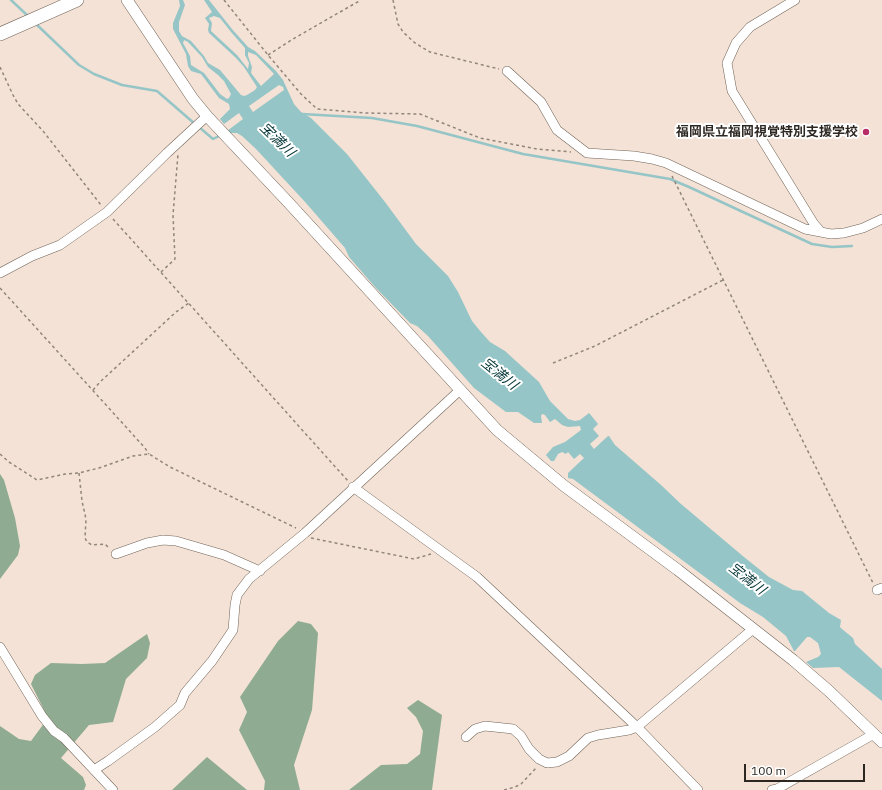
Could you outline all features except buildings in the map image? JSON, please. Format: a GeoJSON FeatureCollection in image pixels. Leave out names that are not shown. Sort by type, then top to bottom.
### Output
{"type":"FeatureCollection","features":[{"type":"Feature","properties":{"kind":"main road"},"geometry":{"type":"LineString","coordinates":[[0,34],[77,0]]}},
{"type":"Feature","properties":{"kind":"street"},"geometry":{"type":"LineString","coordinates":[[127,0],[193,99],[207,116],[294,208],[497,430],[563,485],[678,570],[793,660],[829,691],[878,738],[777,789],[772,790]]}},
{"type":"Feature","properties":{"kind":"street"},"geometry":{"type":"LineString","coordinates":[[795,0],[750,27],[736,42],[727,62],[732,91],[814,224],[821,232]]}},
{"type":"Feature","properties":{"kind":"street"},"geometry":{"type":"LineString","coordinates":[[507,71],[541,102],[557,130],[586,153],[634,156],[666,163],[805,229],[831,234],[844,233],[863,228],[882,219]]}},
{"type":"Feature","properties":{"kind":"street"},"geometry":{"type":"LineString","coordinates":[[0,273],[32,256],[60,245],[107,212],[207,116]]}},
{"type":"Feature","properties":{"kind":"street"},"geometry":{"type":"LineString","coordinates":[[94,770],[155,727],[180,705],[185,693],[212,661],[233,630],[237,595],[250,580],[305,533],[353,487],[460,390]]}},
{"type":"Feature","properties":{"kind":"street"},"geometry":{"type":"LineString","coordinates":[[353,487],[477,576],[637,727],[698,790]]}},
{"type":"Feature","properties":{"kind":"street"},"geometry":{"type":"LineString","coordinates":[[116,554],[147,543],[164,540],[176,541],[224,555],[260,571]]}},
{"type":"Feature","properties":{"kind":"street"},"geometry":{"type":"LineString","coordinates":[[466,737],[475,729],[485,726],[513,729],[521,736],[529,749],[539,759],[547,763],[557,762],[569,756],[588,738],[637,727],[753,629]]}},
{"type":"Feature","properties":{"kind":"street"},"geometry":{"type":"LineString","coordinates":[[0,647],[42,716],[54,731],[64,738],[113,790]]}},
{"type":"Feature","properties":{"kind":"path"},"geometry":{"type":"LineString","coordinates":[[224,0],[301,94],[317,109],[366,113],[420,114],[480,138],[537,149],[586,153]]}},
{"type":"Feature","properties":{"kind":"path"},"geometry":{"type":"LineString","coordinates":[[268,55],[361,0]]}},
{"type":"Feature","properties":{"kind":"path"},"geometry":{"type":"LineString","coordinates":[[393,0],[398,24],[403,32],[430,52],[507,71]]}},
{"type":"Feature","properties":{"kind":"path"},"geometry":{"type":"LineString","coordinates":[[0,67],[18,104],[43,131],[107,212],[353,487]]}},
{"type":"Feature","properties":{"kind":"path"},"geometry":{"type":"LineString","coordinates":[[160,272],[176,259],[173,215],[178,152],[177,144]]}},
{"type":"Feature","properties":{"kind":"path"},"geometry":{"type":"LineString","coordinates":[[666,163],[723,280],[880,589]]}},
{"type":"Feature","properties":{"kind":"path"},"geometry":{"type":"LineString","coordinates":[[554,363],[595,346],[723,280]]}},
{"type":"Feature","properties":{"kind":"path"},"geometry":{"type":"LineString","coordinates":[[0,288],[149,454],[170,467],[305,533],[311,538],[414,559],[439,550]]}},
{"type":"Feature","properties":{"kind":"path"},"geometry":{"type":"LineString","coordinates":[[93,390],[170,318],[189,303]]}},
{"type":"Feature","properties":{"kind":"path"},"geometry":{"type":"LineString","coordinates":[[0,454],[9,462],[36,480],[65,474],[79,473],[100,468],[133,456],[149,454]]}},
{"type":"Feature","properties":{"kind":"path"},"geometry":{"type":"LineString","coordinates":[[79,473],[82,501],[86,519],[85,538],[87,542],[92,545],[105,544],[116,554]]}},
{"type":"Feature","properties":{"kind":"path"},"geometry":{"type":"LineString","coordinates":[[504,790],[522,784],[537,768],[541,760]]}},
{"type":"Feature","properties":{"kind":"green space"},"geometry":{"type":"Polygon","coordinates":[[[0,474],[4,480],[15,518],[20,546],[18,555],[0,579],[0,474]]]}},
{"type":"Feature","properties":{"kind":"green space"},"geometry":{"type":"Polygon","coordinates":[[[298,621],[311,624],[318,633],[312,710],[294,765],[300,790],[264,790],[265,781],[239,730],[247,712],[240,697],[278,641],[298,621]]]}},
{"type":"Feature","properties":{"kind":"green space"},"geometry":{"type":"Polygon","coordinates":[[[147,634],[150,643],[147,658],[126,679],[113,722],[89,725],[61,758],[83,777],[86,785],[84,790],[0,790],[0,726],[19,739],[31,741],[48,718],[31,684],[35,675],[51,663],[105,663],[147,634]]]}},
{"type":"Feature","properties":{"kind":"green space"},"geometry":{"type":"Polygon","coordinates":[[[418,700],[442,715],[432,790],[349,790],[381,765],[407,764],[420,754],[423,731],[416,717],[407,708],[418,700]]]}},
{"type":"Feature","properties":{"kind":"green space"},"geometry":{"type":"Polygon","coordinates":[[[207,757],[247,790],[172,790],[207,757]]]}},
{"type":"Feature","properties":{"kind":"water","name":"宝満川"},"geometry":{"type":"Polygon","coordinates":[[[179,0],[183,0],[185,5],[179,22],[179,31],[182,36],[191,41],[208,63],[220,70],[241,95],[247,95],[257,87],[244,67],[236,58],[209,33],[209,24],[205,18],[212,12],[204,0],[209,0],[248,47],[255,51],[276,71],[283,80],[294,104],[301,112],[311,118],[347,154],[416,244],[448,276],[458,292],[472,321],[490,342],[505,351],[539,382],[550,401],[568,419],[575,421],[580,420],[589,413],[590,414],[598,424],[593,429],[599,436],[590,444],[594,449],[609,436],[615,445],[681,504],[769,577],[793,590],[802,591],[829,613],[841,620],[840,627],[853,638],[855,644],[882,669],[882,701],[839,667],[813,668],[806,662],[818,657],[821,654],[818,643],[810,637],[807,637],[794,651],[786,636],[763,617],[740,603],[573,479],[568,478],[568,473],[584,458],[580,454],[574,459],[568,452],[566,454],[562,452],[558,454],[554,461],[551,461],[546,455],[553,447],[565,442],[581,430],[580,426],[568,427],[562,425],[555,419],[550,422],[545,415],[542,414],[542,423],[534,423],[518,412],[506,412],[474,388],[428,336],[417,326],[410,323],[375,287],[349,257],[345,248],[256,149],[242,136],[237,133],[229,133],[227,131],[243,119],[239,113],[224,124],[220,119],[230,109],[229,104],[219,98],[201,74],[191,71],[188,66],[186,54],[173,29],[173,23],[180,6],[179,0]],[[214,16],[209,18],[212,23],[211,31],[237,55],[248,69],[249,63],[245,55],[245,48],[220,18],[214,16]],[[184,40],[183,43],[190,56],[191,65],[204,73],[220,94],[227,99],[229,98],[231,94],[224,81],[208,67],[202,57],[188,42],[184,40]],[[248,52],[252,67],[251,73],[261,86],[274,74],[256,55],[248,52]],[[279,85],[249,106],[253,112],[284,90],[283,87],[279,85]]]}},
{"type":"Feature","properties":{"kind":"waterway"},"geometry":{"type":"LineString","coordinates":[[11,0],[28,16]]}},
{"type":"Feature","properties":{"kind":"waterway"},"geometry":{"type":"LineString","coordinates":[[35,23],[79,65],[94,74],[122,85],[157,91],[195,124]]}},
{"type":"Feature","properties":{"kind":"waterway"},"geometry":{"type":"LineString","coordinates":[[302,114],[372,118],[417,126],[523,154],[670,179],[812,244],[832,247],[852,246]]}},
{"type":"Feature","properties":{"kind":"waterway"},"geometry":{"type":"LineString","coordinates":[[199,127],[213,139],[221,135]]}},
{"type":"Feature","properties":{"kind":"place","name":"福岡県立福岡視覚特別支援学校"},"geometry":{"type":"Point","coordinates":[866,132]}}]}
